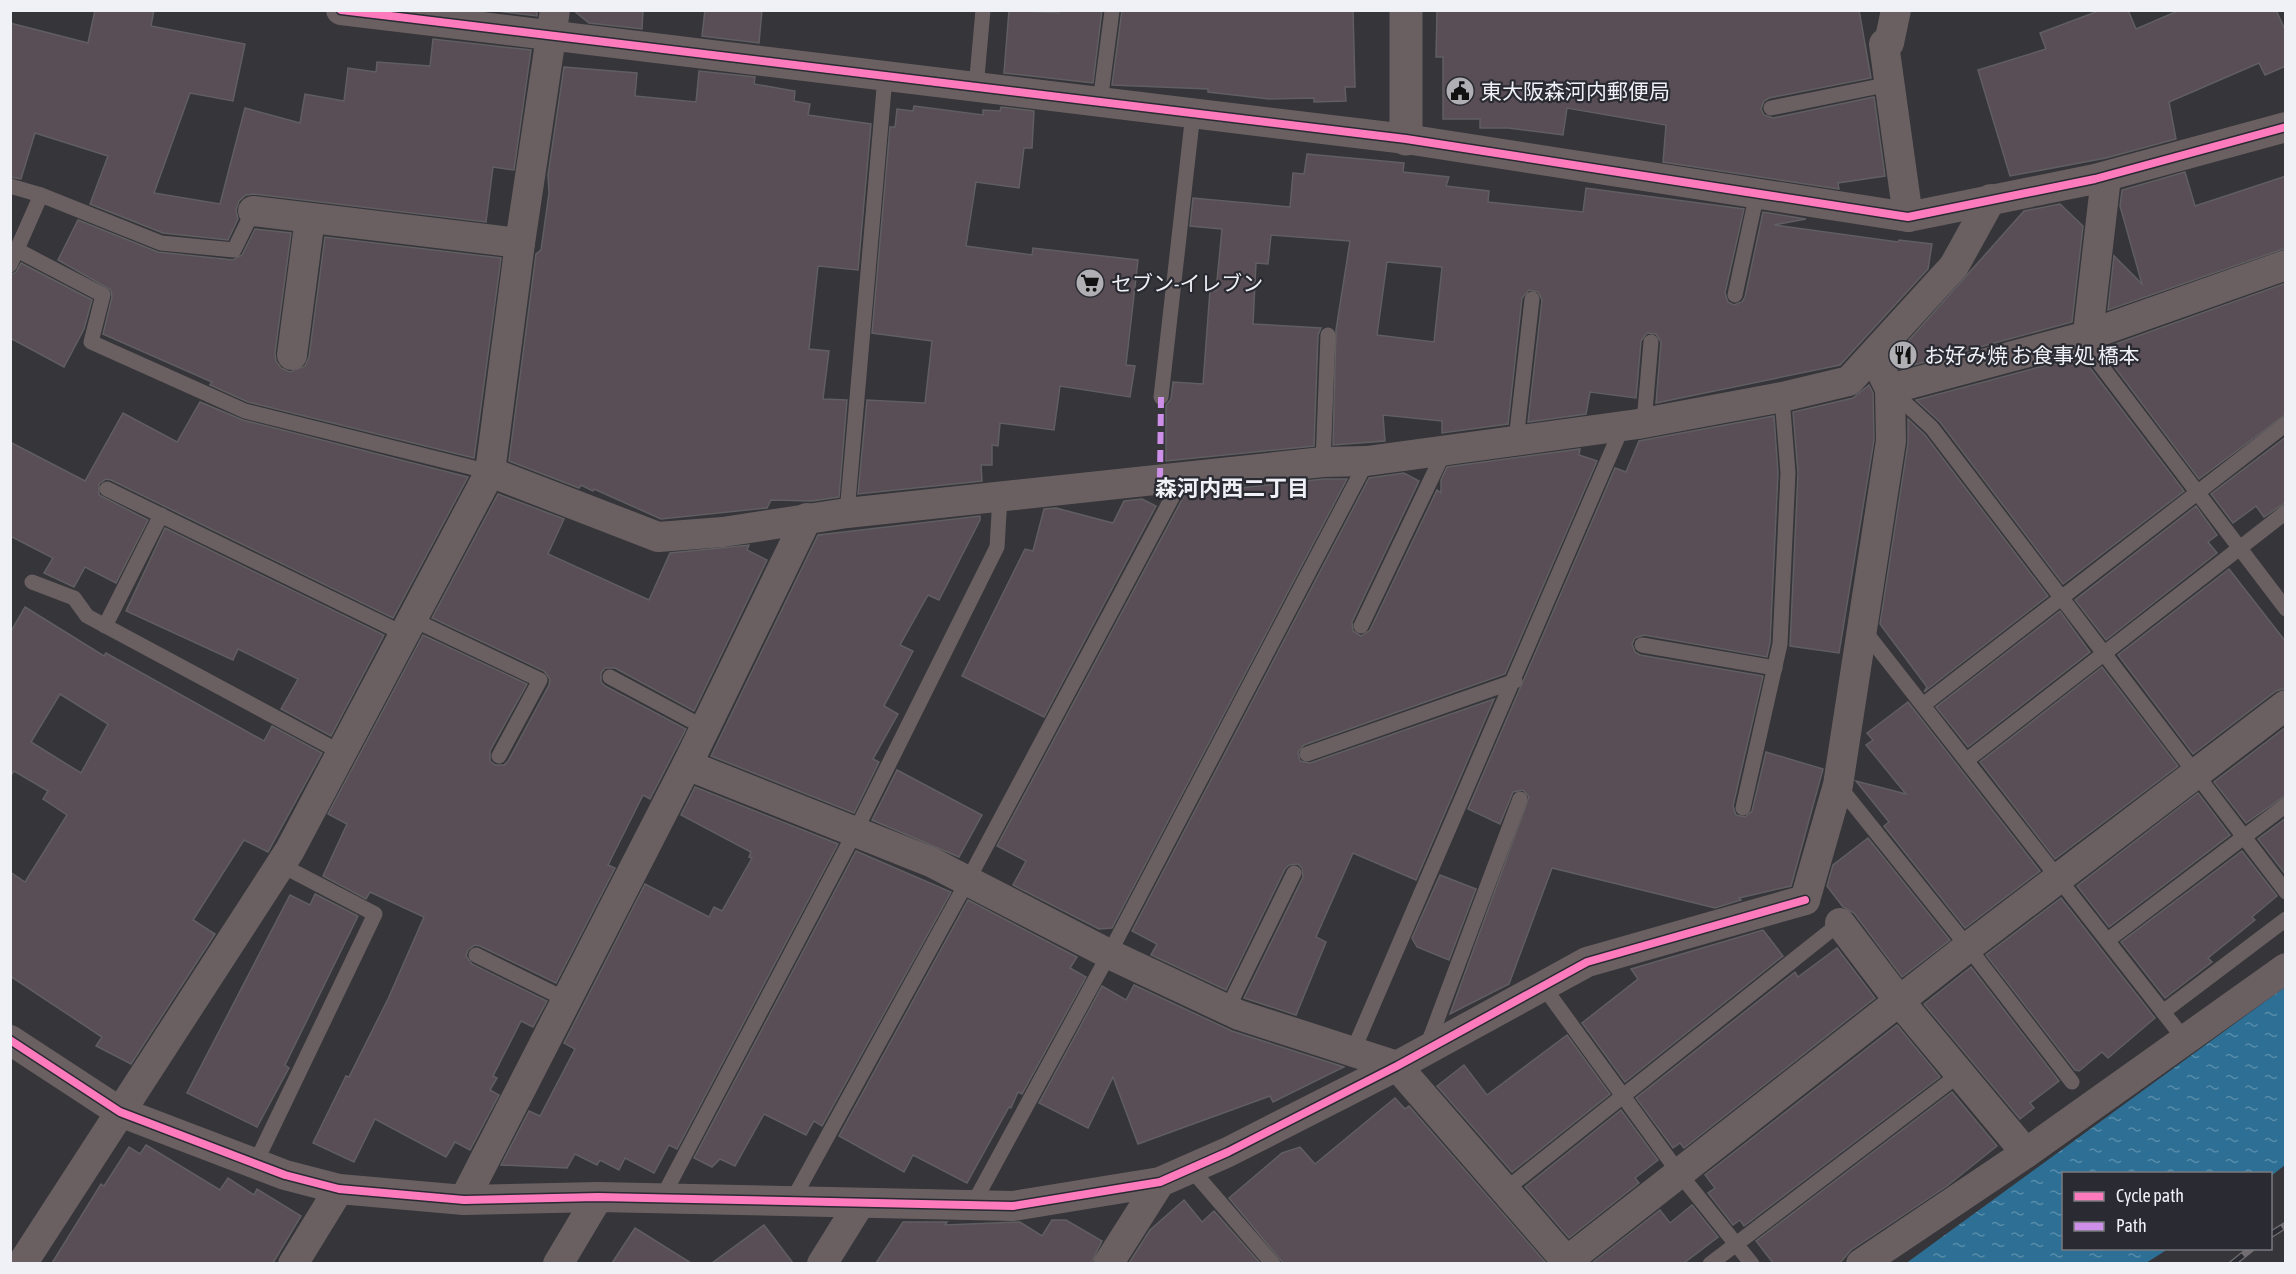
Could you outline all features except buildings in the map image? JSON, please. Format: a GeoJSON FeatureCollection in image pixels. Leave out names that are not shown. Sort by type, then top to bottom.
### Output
{"type":"FeatureCollection","features":[{"type":"Feature","properties":{"kind":"street"},"geometry":{"type":"LineString","coordinates":[[341,10],[553,24],[885,76],[1406,139],[1908,217],[2106,177],[2286,128]]}},
{"type":"Feature","properties":{"kind":"street"},"geometry":{"type":"LineString","coordinates":[[1406,10],[1406,139]]}},
{"type":"Feature","properties":{"kind":"street"},"geometry":{"type":"LineString","coordinates":[[1896,10],[1889,43],[1884,44],[1908,217]]}},
{"type":"Feature","properties":{"kind":"street"},"geometry":{"type":"LineString","coordinates":[[22,1263],[281,865],[490,472],[520,243],[553,24]]}},
{"type":"Feature","properties":{"kind":"street"},"geometry":{"type":"LineString","coordinates":[[2084,336],[2106,177]]}},
{"type":"Feature","properties":{"kind":"street"},"geometry":{"type":"LineString","coordinates":[[490,472],[658,537],[723,532],[847,513],[1323,462],[1367,461],[1633,424],[1782,397],[1849,381],[1954,266],[1991,200]]}},
{"type":"Feature","properties":{"kind":"street"},"geometry":{"type":"LineString","coordinates":[[253,211],[520,243]]}},
{"type":"Feature","properties":{"kind":"street"},"geometry":{"type":"LineString","coordinates":[[292,355],[310,218]]}},
{"type":"Feature","properties":{"kind":"street"},"geometry":{"type":"LineString","coordinates":[[1890,389],[2084,336],[2189,302],[2286,265]]}},
{"type":"Feature","properties":{"kind":"street"},"geometry":{"type":"LineString","coordinates":[[1805,900],[1838,785],[1891,441],[1890,389],[1874,356]]}},
{"type":"Feature","properties":{"kind":"street"},"geometry":{"type":"LineString","coordinates":[[464,1200],[687,765],[807,518]]}},
{"type":"Feature","properties":{"kind":"street"},"geometry":{"type":"LineString","coordinates":[[687,765],[931,862],[1109,954],[1227,1010],[1397,1066],[1568,1262],[1968,947],[2197,775],[2286,705]]}},
{"type":"Feature","properties":{"kind":"street"},"geometry":{"type":"LineString","coordinates":[[1805,900],[1835,928],[1900,1002],[2026,1153]]}},
{"type":"Feature","properties":{"kind":"street"},"geometry":{"type":"LineString","coordinates":[[10,1040],[120,1112],[285,1175],[339,1189],[464,1200],[598,1197],[1013,1206],[1160,1182],[1191,1169],[1397,1066],[1587,962],[1805,900]]}},
{"type":"Feature","properties":{"kind":"street"},"geometry":{"type":"LineString","coordinates":[[1861,1263],[2026,1153],[2286,968]]}},
{"type":"Feature","properties":{"kind":"street"},"geometry":{"type":"LineString","coordinates":[[1108,1263],[1160,1182]]}},
{"type":"Feature","properties":{"kind":"street"},"geometry":{"type":"LineString","coordinates":[[292,1263],[339,1189]]}},
{"type":"Feature","properties":{"kind":"street"},"geometry":{"type":"LineString","coordinates":[[558,1263],[598,1197]]}},
{"type":"Feature","properties":{"kind":"street"},"geometry":{"type":"LineString","coordinates":[[822,1263],[860,1203]]}},
{"type":"Feature","properties":{"kind":"lane"},"geometry":{"type":"LineString","coordinates":[[976,88],[983,10]]}},
{"type":"Feature","properties":{"kind":"lane"},"geometry":{"type":"LineString","coordinates":[[1100,102],[1112,11]]}},
{"type":"Feature","properties":{"kind":"lane"},"geometry":{"type":"LineString","coordinates":[[847,513],[885,76]]}},
{"type":"Feature","properties":{"kind":"lane"},"geometry":{"type":"LineString","coordinates":[[1771,108],[1890,84]]}},
{"type":"Feature","properties":{"kind":"lane"},"geometry":{"type":"LineString","coordinates":[[1161,397],[1193,114]]}},
{"type":"Feature","properties":{"kind":"lane"},"geometry":{"type":"LineString","coordinates":[[10,186],[41,195],[161,243],[234,250],[253,211]]}},
{"type":"Feature","properties":{"kind":"lane"},"geometry":{"type":"LineString","coordinates":[[1736,295],[1757,193]]}},
{"type":"Feature","properties":{"kind":"lane"},"geometry":{"type":"LineString","coordinates":[[10,266],[19,250],[41,195]]}},
{"type":"Feature","properties":{"kind":"lane"},"geometry":{"type":"LineString","coordinates":[[19,250],[103,295],[91,342],[245,411],[490,472]]}},
{"type":"Feature","properties":{"kind":"lane"},"geometry":{"type":"LineString","coordinates":[[1516,440],[1532,299]]}},
{"type":"Feature","properties":{"kind":"lane"},"geometry":{"type":"LineString","coordinates":[[1323,462],[1328,335]]}},
{"type":"Feature","properties":{"kind":"lane"},"geometry":{"type":"LineString","coordinates":[[2084,336],[2197,492],[2286,609]]}},
{"type":"Feature","properties":{"kind":"lane"},"geometry":{"type":"LineString","coordinates":[[1353,1051],[1515,681],[1633,424],[1651,342]]}},
{"type":"Feature","properties":{"kind":"lane"},"geometry":{"type":"LineString","coordinates":[[1890,389],[1932,428],[2286,892]]}},
{"type":"Feature","properties":{"kind":"lane"},"geometry":{"type":"LineString","coordinates":[[1743,808],[1780,644],[1788,473],[1782,397]]}},
{"type":"Feature","properties":{"kind":"lane"},"geometry":{"type":"LineString","coordinates":[[1923,705],[2286,424]]}},
{"type":"Feature","properties":{"kind":"lane"},"geometry":{"type":"LineString","coordinates":[[1361,626],[1445,450]]}},
{"type":"Feature","properties":{"kind":"lane"},"geometry":{"type":"LineString","coordinates":[[972,1206],[1109,954],[1367,461]]}},
{"type":"Feature","properties":{"kind":"lane"},"geometry":{"type":"LineString","coordinates":[[792,1201],[968,880],[1183,477]]}},
{"type":"Feature","properties":{"kind":"lane"},"geometry":{"type":"LineString","coordinates":[[107,489],[408,627],[540,680],[499,756]]}},
{"type":"Feature","properties":{"kind":"lane"},"geometry":{"type":"LineString","coordinates":[[662,1198],[855,832],[997,547],[1000,497]]}},
{"type":"Feature","properties":{"kind":"lane"},"geometry":{"type":"LineString","coordinates":[[1966,760],[2286,512]]}},
{"type":"Feature","properties":{"kind":"lane"},"geometry":{"type":"LineString","coordinates":[[105,626],[161,515]]}},
{"type":"Feature","properties":{"kind":"lane"},"geometry":{"type":"LineString","coordinates":[[32,582],[74,598],[87,616],[342,753]]}},
{"type":"Feature","properties":{"kind":"lane"},"geometry":{"type":"LineString","coordinates":[[1862,629],[2185,1040]]}},
{"type":"Feature","properties":{"kind":"lane"},"geometry":{"type":"LineString","coordinates":[[1642,645],[1775,668]]}},
{"type":"Feature","properties":{"kind":"lane"},"geometry":{"type":"LineString","coordinates":[[610,676],[705,728]]}},
{"type":"Feature","properties":{"kind":"lane"},"geometry":{"type":"LineString","coordinates":[[1307,754],[1515,681]]}},
{"type":"Feature","properties":{"kind":"lane"},"geometry":{"type":"LineString","coordinates":[[1838,785],[1968,947],[2072,1082]]}},
{"type":"Feature","properties":{"kind":"lane"},"geometry":{"type":"LineString","coordinates":[[1425,1050],[1520,799]]}},
{"type":"Feature","properties":{"kind":"lane"},"geometry":{"type":"LineString","coordinates":[[2108,940],[2286,806]]}},
{"type":"Feature","properties":{"kind":"lane"},"geometry":{"type":"LineString","coordinates":[[255,1164],[375,914],[281,865]]}},
{"type":"Feature","properties":{"kind":"lane"},"geometry":{"type":"LineString","coordinates":[[1227,1010],[1294,873]]}},
{"type":"Feature","properties":{"kind":"lane"},"geometry":{"type":"LineString","coordinates":[[2163,1012],[2286,919]]}},
{"type":"Feature","properties":{"kind":"lane"},"geometry":{"type":"LineString","coordinates":[[1505,1190],[1835,928]]}},
{"type":"Feature","properties":{"kind":"lane"},"geometry":{"type":"LineString","coordinates":[[476,955],[567,1000]]}},
{"type":"Feature","properties":{"kind":"lane"},"geometry":{"type":"LineString","coordinates":[[1543,986],[1679,1173],[1752,1263]]}},
{"type":"Feature","properties":{"kind":"lane"},"geometry":{"type":"LineString","coordinates":[[1710,1263],[1961,1073]]}},
{"type":"Feature","properties":{"kind":"lane"},"geometry":{"type":"LineString","coordinates":[[1191,1169],[1273,1263]]}},
{"type":"Feature","properties":{"kind":"water"},"geometry":{"type":"Polygon","coordinates":[[[2285,987],[2285,1165],[2272,1175],[2272,1172],[2062,1172],[2062,1250],[2166,1250],[2146,1263],[1905,1264],[2285,987]]]}},
{"type":"Feature","properties":{"kind":"railway"},"geometry":{"type":"LineString","coordinates":[[2272,1234],[2286,1225]]}},
{"type":"Feature","properties":{"kind":"railway"},"geometry":{"type":"LineString","coordinates":[[2232,1264],[2250,1250]]}},
{"type":"Feature","properties":{"kind":"marked path"},"geometry":{"type":"LineString","coordinates":[[1160,480],[1161,397]]}},
{"type":"Feature","properties":{"kind":"cycle path"},"geometry":{"type":"LineString","coordinates":[[341,10],[1406,139],[1908,217],[2095,179],[2286,127]]}},
{"type":"Feature","properties":{"kind":"cycle path"},"geometry":{"type":"LineString","coordinates":[[10,1040],[120,1112],[285,1175],[339,1189],[464,1200],[598,1197],[1013,1206],[1160,1182],[1228,1152],[1397,1066],[1587,962],[1805,900]]}},
{"type":"Feature","properties":{"kind":"place","name":"東大阪森河内郵便局"},"geometry":{"type":"Point","coordinates":[1460,91]}},
{"type":"Feature","properties":{"kind":"place","name":"セブン-イレブン"},"geometry":{"type":"Point","coordinates":[1090,283]}},
{"type":"Feature","properties":{"kind":"place","name":"お好み焼 お食事処 橋本"},"geometry":{"type":"Point","coordinates":[1903,355]}},
{"type":"Feature","properties":{"kind":"district","name":"森河内西二丁目"},"geometry":{"type":"Point","coordinates":[1232,488]}}]}
